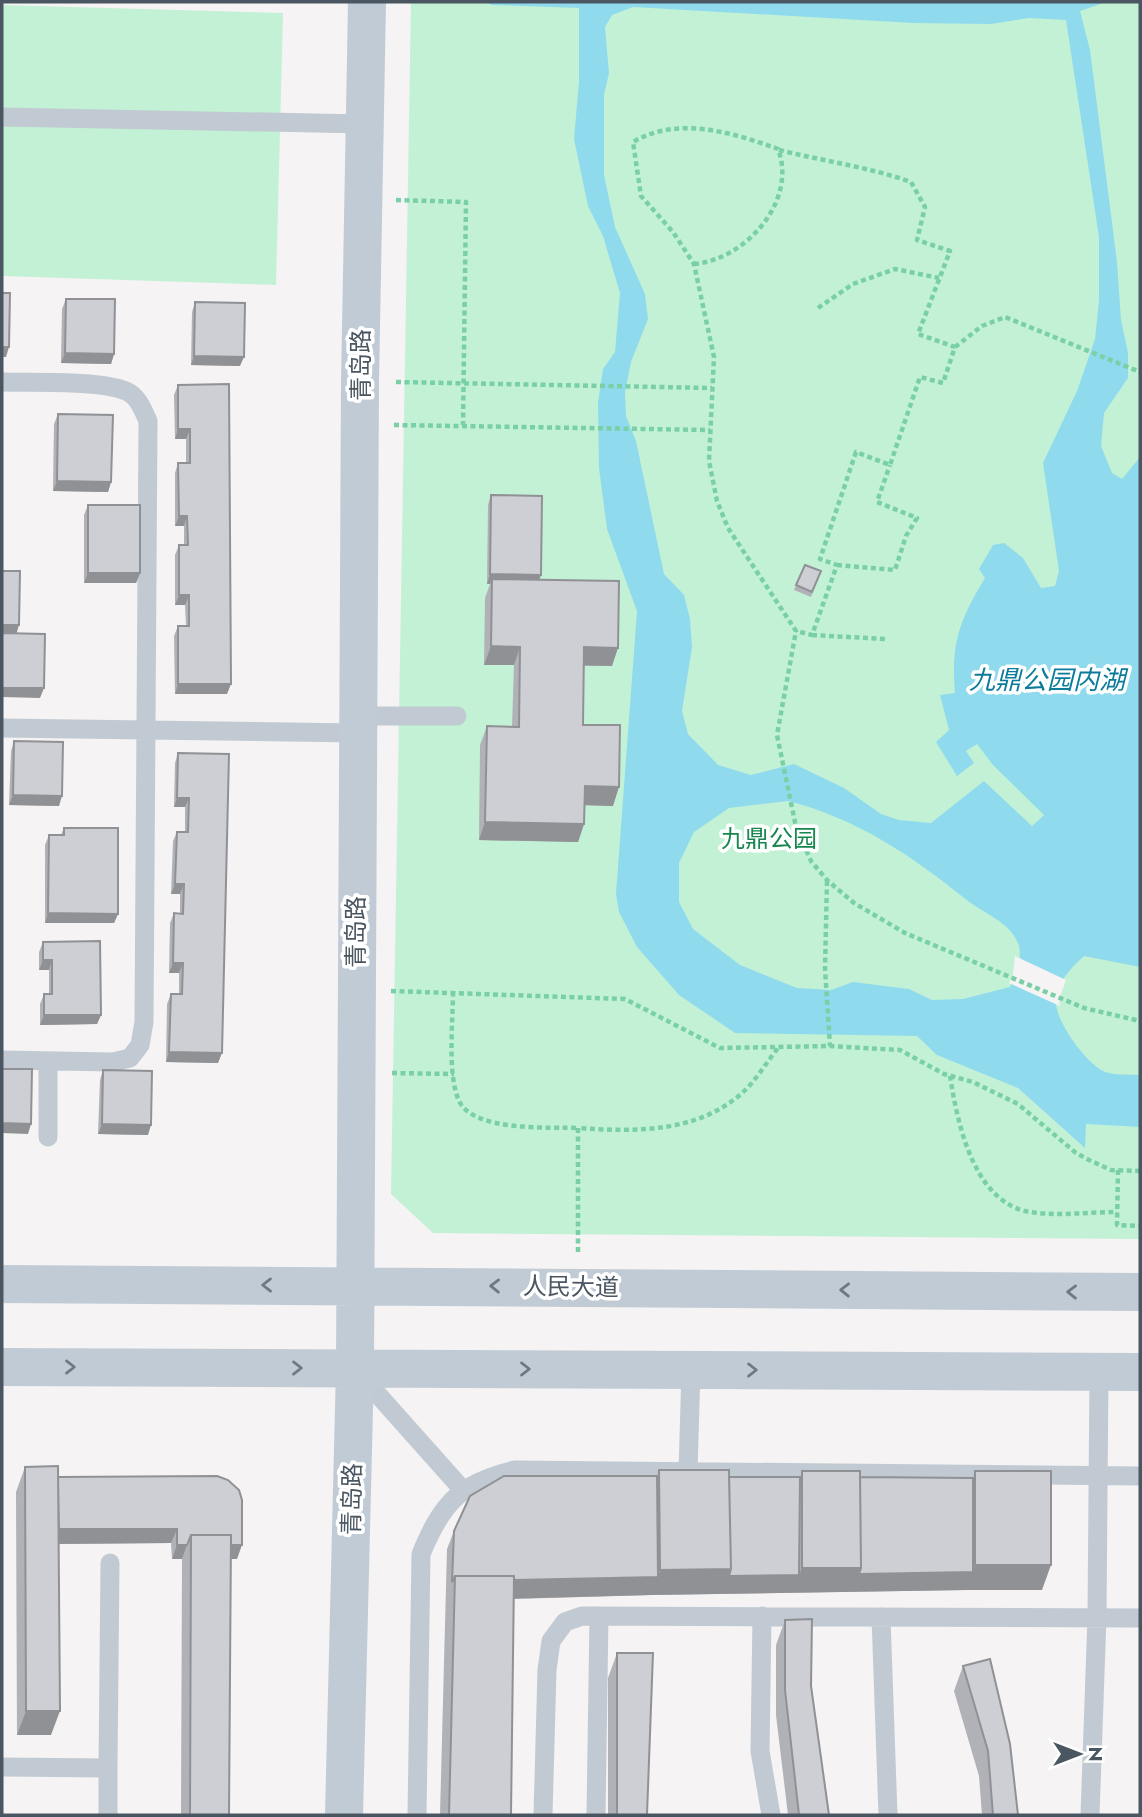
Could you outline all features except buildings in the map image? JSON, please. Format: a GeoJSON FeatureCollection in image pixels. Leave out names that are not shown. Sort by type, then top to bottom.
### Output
{"type":"FeatureCollection","features":[{"type":"Feature","properties":{"kind":"main road","name":"青岛路"},"geometry":{"type":"LineString","coordinates":[[344,1815],[355,1368],[362,424],[360,382],[367,2]]}},
{"type":"Feature","properties":{"kind":"main road","name":"人民大道"},"geometry":{"type":"LineString","coordinates":[[2,1284],[1140,1292]]}},
{"type":"Feature","properties":{"kind":"main road"},"geometry":{"type":"LineString","coordinates":[[2,1367],[1140,1372]]}},
{"type":"Feature","properties":{"kind":"lane"},"geometry":{"type":"LineString","coordinates":[[2,117],[364,124]]}},
{"type":"Feature","properties":{"kind":"lane"},"geometry":{"type":"LineString","coordinates":[[2,382],[109,387],[128,392],[142,405],[148,421],[144,1022],[140,1045],[130,1059],[113,1062],[2,1060]]}},
{"type":"Feature","properties":{"kind":"lane"},"geometry":{"type":"LineString","coordinates":[[2,728],[146,729],[358,724],[457,716]]}},
{"type":"Feature","properties":{"kind":"lane"},"geometry":{"type":"LineString","coordinates":[[48,1061],[48,1137]]}},
{"type":"Feature","properties":{"kind":"lane"},"geometry":{"type":"LineString","coordinates":[[355,1368],[462,1489]]}},
{"type":"Feature","properties":{"kind":"lane"},"geometry":{"type":"LineString","coordinates":[[688,1472],[691,1370]]}},
{"type":"Feature","properties":{"kind":"lane"},"geometry":{"type":"LineString","coordinates":[[1090,1815],[1097,1617],[1099,1372]]}},
{"type":"Feature","properties":{"kind":"lane"},"geometry":{"type":"LineString","coordinates":[[416,1815],[421,1554],[433,1524],[462,1489],[489,1476],[515,1471],[1140,1476]]}},
{"type":"Feature","properties":{"kind":"lane"},"geometry":{"type":"LineString","coordinates":[[108,1815],[110,1563]]}},
{"type":"Feature","properties":{"kind":"lane"},"geometry":{"type":"LineString","coordinates":[[543,1815],[547,1670],[551,1641],[565,1622],[582,1616],[1140,1618]]}},
{"type":"Feature","properties":{"kind":"lane"},"geometry":{"type":"LineString","coordinates":[[596,1815],[599,1616]]}},
{"type":"Feature","properties":{"kind":"lane"},"geometry":{"type":"LineString","coordinates":[[762,1616],[760,1751],[771,1815]]}},
{"type":"Feature","properties":{"kind":"lane"},"geometry":{"type":"LineString","coordinates":[[881,1616],[888,1815]]}},
{"type":"Feature","properties":{"kind":"lane"},"geometry":{"type":"LineString","coordinates":[[2,1767],[108,1768]]}},
{"type":"Feature","properties":{"kind":"path"},"geometry":{"type":"LineString","coordinates":[[885,639],[812,635],[796,631],[728,528],[717,501],[709,461],[714,357],[694,264],[673,232],[641,196],[632,142],[650,132],[698,129],[734,133],[778,149],[846,167],[881,171],[911,182],[925,207],[917,240],[950,251],[918,334],[955,347]]}},
{"type":"Feature","properties":{"kind":"path"},"geometry":{"type":"LineString","coordinates":[[694,264],[712,263],[729,255],[767,220],[782,182],[783,164],[778,149]]}},
{"type":"Feature","properties":{"kind":"path"},"geometry":{"type":"LineString","coordinates":[[363,200],[466,202],[463,425]]}},
{"type":"Feature","properties":{"kind":"path"},"geometry":{"type":"LineString","coordinates":[[818,308],[853,284],[895,269],[939,278]]}},
{"type":"Feature","properties":{"kind":"path"},"geometry":{"type":"LineString","coordinates":[[890,466],[856,452],[820,559],[837,565],[895,570],[906,536],[917,517],[877,502],[890,466],[920,377],[943,383],[955,347],[982,326],[1005,317],[1140,372]]}},
{"type":"Feature","properties":{"kind":"path"},"geometry":{"type":"LineString","coordinates":[[360,382],[712,388]]}},
{"type":"Feature","properties":{"kind":"path"},"geometry":{"type":"LineString","coordinates":[[362,424],[710,430]]}},
{"type":"Feature","properties":{"kind":"path"},"geometry":{"type":"LineString","coordinates":[[812,635],[837,565]]}},
{"type":"Feature","properties":{"kind":"path"},"geometry":{"type":"LineString","coordinates":[[796,631],[777,736],[796,827],[811,861],[827,880],[854,903],[905,933],[1084,1008],[1140,1021]]}},
{"type":"Feature","properties":{"kind":"path"},"geometry":{"type":"LineString","coordinates":[[827,880],[825,969],[830,1046]]}},
{"type":"Feature","properties":{"kind":"path"},"geometry":{"type":"LineString","coordinates":[[356,990],[625,999],[720,1048],[830,1046],[900,1050],[950,1076],[996,1092],[1018,1104],[1076,1153],[1118,1170],[1140,1171]]}},
{"type":"Feature","properties":{"kind":"path"},"geometry":{"type":"LineString","coordinates":[[453,992],[454,1074],[459,1102],[469,1112],[510,1126],[655,1129],[701,1120],[742,1094],[778,1047]]}},
{"type":"Feature","properties":{"kind":"path"},"geometry":{"type":"LineString","coordinates":[[356,1072],[454,1074]]}},
{"type":"Feature","properties":{"kind":"path"},"geometry":{"type":"LineString","coordinates":[[950,1076],[965,1145],[979,1171],[1003,1202],[1026,1211],[1117,1212]]}},
{"type":"Feature","properties":{"kind":"path"},"geometry":{"type":"LineString","coordinates":[[578,1128],[578,1287]]}},
{"type":"Feature","properties":{"kind":"path"},"geometry":{"type":"LineString","coordinates":[[1118,1170],[1117,1225],[1140,1226]]}},
{"type":"Feature","properties":{"kind":"green space","name":"九鼎公园"},"geometry":{"type":"Polygon","coordinates":[[[411,2],[1140,2],[1140,1239],[433,1233],[391,1194],[411,2]]]}},
{"type":"Feature","properties":{"kind":"green space"},"geometry":{"type":"Polygon","coordinates":[[[2,5],[283,13],[276,285],[2,276],[2,5]]]}},
{"type":"Feature","properties":{"kind":"water","name":"九鼎公园内湖"},"geometry":{"type":"Polygon","coordinates":[[[486,2],[1106,2],[1080,11],[1090,50],[1117,262],[1121,320],[1128,353],[1128,378],[1104,413],[1101,446],[1112,473],[1122,479],[1140,457],[1140,967],[1084,956],[1064,979],[1056,996],[1056,1005],[1071,1038],[1096,1066],[1111,1074],[1140,1075],[1140,1127],[1086,1124],[1085,1148],[1018,1088],[937,1055],[917,1036],[735,1033],[679,995],[637,947],[619,912],[616,894],[637,611],[607,529],[599,468],[598,403],[603,369],[615,352],[620,293],[603,236],[588,206],[574,139],[579,82],[579,8],[492,5],[486,2]],[[633,7],[612,15],[605,27],[609,73],[604,95],[604,175],[615,227],[645,294],[648,319],[631,362],[625,392],[626,416],[636,441],[664,574],[684,595],[690,619],[692,647],[682,711],[688,734],[718,765],[751,775],[794,764],[844,788],[881,814],[899,820],[931,823],[984,781],[1032,826],[1044,815],[993,765],[977,744],[966,751],[974,763],[957,776],[936,742],[949,730],[940,695],[955,693],[954,660],[959,633],[985,578],[979,569],[993,545],[1004,543],[1023,558],[1041,588],[1055,586],[1059,571],[1043,463],[1077,391],[1095,339],[1099,301],[1099,237],[1066,20],[1029,18],[991,24],[913,23],[633,7]],[[788,801],[729,808],[694,832],[679,863],[679,902],[693,929],[740,965],[797,988],[831,990],[853,982],[909,989],[932,1000],[963,999],[1010,987],[1018,967],[1020,951],[1015,938],[1004,925],[883,841],[838,818],[788,801]]]}},
{"type":"Feature","properties":{"kind":"pier"},"geometry":{"type":"Polygon","coordinates":[[[1015,956],[1066,980],[1059,999],[1060,1006],[1009,983],[1015,956]]]}}]}
